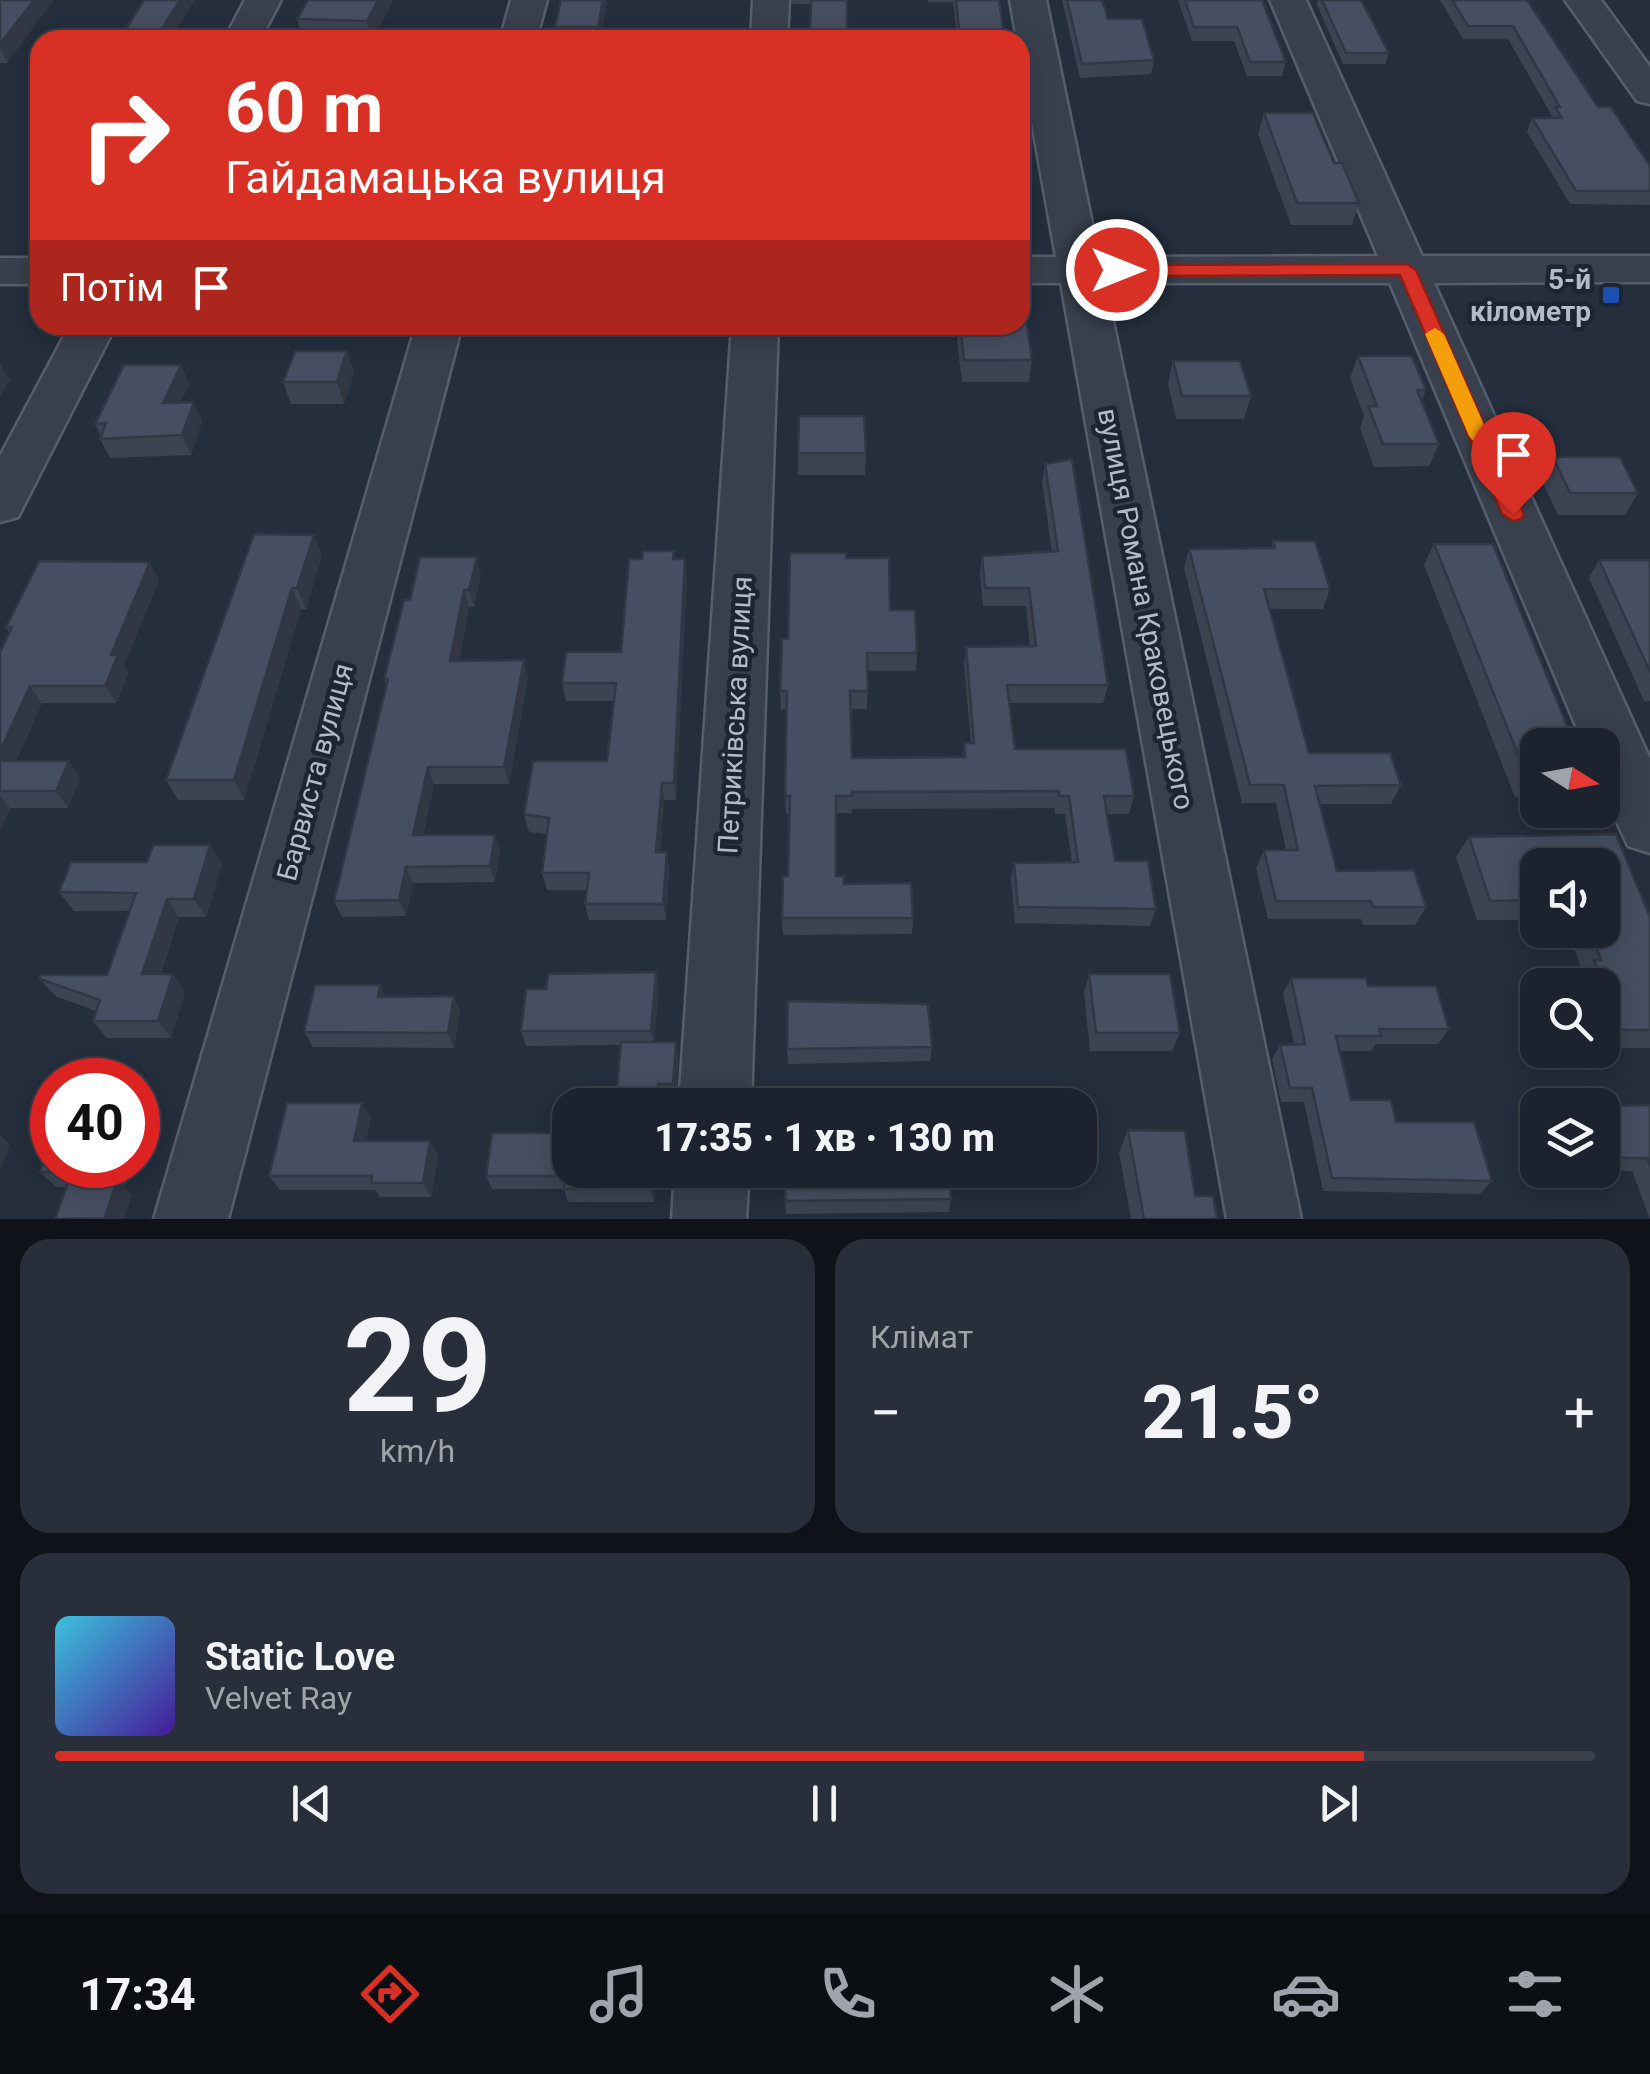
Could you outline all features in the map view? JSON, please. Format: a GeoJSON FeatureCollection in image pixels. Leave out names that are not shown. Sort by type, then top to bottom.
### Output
{"type":"FeatureCollection","features":[{"type":"Feature","properties":{"kind":"street"},"geometry":{"type":"LineString","coordinates":[[247,30],[263,0]]}},
{"type":"Feature","properties":{"kind":"street"},"geometry":{"type":"LineString","coordinates":[[521,30],[529,0]]}},
{"type":"Feature","properties":{"kind":"street"},"geometry":{"type":"LineString","coordinates":[[770,30],[771,0]]}},
{"type":"Feature","properties":{"kind":"street","name":"вулиця Романа Краковецького"},"geometry":{"type":"LineString","coordinates":[[1028,0],[1264,1219]]}},
{"type":"Feature","properties":{"kind":"street"},"geometry":{"type":"LineString","coordinates":[[1288,0],[1650,827]]}},
{"type":"Feature","properties":{"kind":"street"},"geometry":{"type":"LineString","coordinates":[[1583,0],[1650,93]]}},
{"type":"Feature","properties":{"kind":"street"},"geometry":{"type":"LineString","coordinates":[[1030,270],[1650,270]]}},
{"type":"Feature","properties":{"kind":"street"},"geometry":{"type":"LineString","coordinates":[[0,272],[30,272]]}},
{"type":"Feature","properties":{"kind":"street"},"geometry":{"type":"LineString","coordinates":[[0,504],[88,335]]}},
{"type":"Feature","properties":{"kind":"street","name":"Барвиста вулиця"},"geometry":{"type":"LineString","coordinates":[[191,1219],[435,335]]}},
{"type":"Feature","properties":{"kind":"street","name":"Петриківська вулиця"},"geometry":{"type":"LineString","coordinates":[[716,1088],[754,335]]}},
{"type":"Feature","properties":{"kind":"street"},"geometry":{"type":"LineString","coordinates":[[709,1219],[711,1188]]}},
{"type":"Feature","properties":{"kind":"building"},"geometry":{"type":"Polygon","coordinates":[[[0,0],[34,0],[0,44],[0,0]]]}},
{"type":"Feature","properties":{"kind":"building"},"geometry":{"type":"Polygon","coordinates":[[[144,0],[180,0],[161,30],[125,30],[144,0]]]}},
{"type":"Feature","properties":{"kind":"building"},"geometry":{"type":"Polygon","coordinates":[[[308,0],[378,0],[367,21],[297,19],[308,0]]]}},
{"type":"Feature","properties":{"kind":"building"},"geometry":{"type":"Polygon","coordinates":[[[561,0],[603,0],[598,27],[555,27],[561,0]]]}},
{"type":"Feature","properties":{"kind":"building"},"geometry":{"type":"Polygon","coordinates":[[[811,0],[847,0],[847,30],[810,30],[811,0]]]}},
{"type":"Feature","properties":{"kind":"building"},"geometry":{"type":"Polygon","coordinates":[[[956,0],[999,0],[1004,30],[959,30],[956,0]]]}},
{"type":"Feature","properties":{"kind":"building"},"geometry":{"type":"Polygon","coordinates":[[[1067,0],[1102,0],[1108,19],[1142,19],[1154,60],[1082,64],[1067,0]]]}},
{"type":"Feature","properties":{"kind":"building"},"geometry":{"type":"Polygon","coordinates":[[[1185,0],[1262,0],[1286,62],[1250,62],[1237,27],[1194,27],[1185,0]]]}},
{"type":"Feature","properties":{"kind":"building"},"geometry":{"type":"Polygon","coordinates":[[[1322,0],[1361,0],[1389,53],[1346,53],[1322,0]]]}},
{"type":"Feature","properties":{"kind":"building"},"geometry":{"type":"Polygon","coordinates":[[[1452,0],[1527,0],[1598,107],[1611,107],[1650,166],[1650,191],[1576,191],[1532,118],[1562,118],[1555,107],[1560,107],[1513,26],[1468,26],[1452,0]]]}},
{"type":"Feature","properties":{"kind":"building"},"geometry":{"type":"Polygon","coordinates":[[[1264,113],[1313,113],[1334,163],[1342,163],[1359,203],[1297,203],[1264,113]]]}},
{"type":"Feature","properties":{"kind":"building"},"geometry":{"type":"Polygon","coordinates":[[[961,335],[1028,335],[1032,360],[964,360],[961,335]]]}},
{"type":"Feature","properties":{"kind":"building"},"geometry":{"type":"Polygon","coordinates":[[[295,351],[347,351],[337,382],[283,382],[295,351]]]}},
{"type":"Feature","properties":{"kind":"building"},"geometry":{"type":"Polygon","coordinates":[[[1358,356],[1412,356],[1426,390],[1417,390],[1439,444],[1383,444],[1368,406],[1377,406],[1358,356]]]}},
{"type":"Feature","properties":{"kind":"building"},"geometry":{"type":"Polygon","coordinates":[[[1173,361],[1240,361],[1251,396],[1182,396],[1173,361]]]}},
{"type":"Feature","properties":{"kind":"building"},"geometry":{"type":"Polygon","coordinates":[[[124,365],[181,365],[163,403],[194,402],[182,435],[100,439],[106,423],[95,424],[124,365]]]}},
{"type":"Feature","properties":{"kind":"building"},"geometry":{"type":"Polygon","coordinates":[[[799,416],[864,416],[866,453],[798,453],[799,416]]]}},
{"type":"Feature","properties":{"kind":"building"},"geometry":{"type":"Polygon","coordinates":[[[1553,457],[1620,457],[1638,493],[1570,493],[1553,457]]]}},
{"type":"Feature","properties":{"kind":"building"},"geometry":{"type":"Polygon","coordinates":[[[1072,459],[1108,685],[1007,685],[1015,749],[1126,749],[1134,796],[1104,796],[1115,861],[1148,861],[1156,909],[1018,907],[1014,863],[1078,862],[1069,796],[1059,796],[1059,791],[852,792],[852,796],[836,796],[836,876],[844,876],[844,884],[911,883],[913,918],[782,918],[783,876],[788,876],[790,796],[785,796],[787,691],[780,691],[782,639],[788,639],[790,553],[889,558],[890,610],[915,610],[917,653],[867,653],[868,691],[850,691],[852,758],[965,757],[964,743],[974,743],[966,647],[1036,646],[1029,588],[985,588],[982,556],[1058,551],[1045,464],[1072,459]]]}},
{"type":"Feature","properties":{"kind":"building"},"geometry":{"type":"Polygon","coordinates":[[[254,534],[314,535],[297,588],[292,588],[234,780],[166,780],[254,534]]]}},
{"type":"Feature","properties":{"kind":"building"},"geometry":{"type":"Polygon","coordinates":[[[1273,541],[1315,541],[1330,589],[1264,589],[1309,753],[1390,753],[1401,785],[1315,786],[1337,871],[1414,870],[1426,907],[1373,907],[1371,901],[1276,901],[1264,850],[1298,850],[1284,785],[1250,785],[1189,549],[1275,548],[1273,541]]]}},
{"type":"Feature","properties":{"kind":"building"},"geometry":{"type":"Polygon","coordinates":[[[1434,544],[1493,544],[1568,728],[1520,728],[1520,759],[1434,544]]]}},
{"type":"Feature","properties":{"kind":"building"},"geometry":{"type":"Polygon","coordinates":[[[643,551],[674,551],[673,559],[685,559],[674,783],[662,783],[656,852],[667,852],[663,904],[585,904],[589,873],[542,873],[549,818],[524,814],[533,761],[607,761],[616,683],[562,683],[566,652],[621,652],[629,559],[642,559],[643,551]]]}},
{"type":"Feature","properties":{"kind":"building"},"geometry":{"type":"Polygon","coordinates":[[[420,557],[477,557],[469,590],[464,590],[450,661],[524,660],[504,767],[428,767],[413,835],[495,835],[490,866],[406,867],[399,900],[334,901],[388,679],[384,679],[404,600],[410,600],[420,557]]]}},
{"type":"Feature","properties":{"kind":"building"},"geometry":{"type":"Polygon","coordinates":[[[1599,560],[1650,560],[1650,672],[1599,560]]]}},
{"type":"Feature","properties":{"kind":"building"},"geometry":{"type":"Polygon","coordinates":[[[39,561],[150,562],[111,655],[118,655],[105,686],[30,686],[0,751],[0,652],[12,627],[6,627],[39,561]]]}},
{"type":"Feature","properties":{"kind":"building"},"geometry":{"type":"Polygon","coordinates":[[[0,761],[69,761],[56,791],[0,791],[0,761]]]}},
{"type":"Feature","properties":{"kind":"building"},"geometry":{"type":"Polygon","coordinates":[[[1616,834],[1650,917],[1650,1030],[1620,1030],[1620,968],[1597,968],[1594,960],[1601,960],[1597,948],[1620,948],[1620,848],[1520,848],[1520,900],[1490,901],[1469,837],[1616,834]]]}},
{"type":"Feature","properties":{"kind":"building"},"geometry":{"type":"Polygon","coordinates":[[[153,845],[210,845],[194,899],[167,899],[142,974],[173,974],[158,1021],[93,1021],[100,1000],[40,979],[40,975],[107,975],[136,893],[59,892],[71,862],[147,862],[153,845]]]}},
{"type":"Feature","properties":{"kind":"building"},"geometry":{"type":"Polygon","coordinates":[[[656,972],[651,1031],[521,1031],[526,989],[546,989],[548,974],[656,972]]]}},
{"type":"Feature","properties":{"kind":"building"},"geometry":{"type":"Polygon","coordinates":[[[1089,974],[1170,974],[1180,1033],[1096,1033],[1089,974]]]}},
{"type":"Feature","properties":{"kind":"building"},"geometry":{"type":"Polygon","coordinates":[[[1291,978],[1366,978],[1368,986],[1436,986],[1449,1029],[1379,1029],[1381,1036],[1336,1036],[1351,1100],[1391,1100],[1396,1122],[1474,1122],[1492,1181],[1332,1178],[1312,1088],[1290,1088],[1280,1045],[1305,1044],[1291,978]]]}},
{"type":"Feature","properties":{"kind":"building"},"geometry":{"type":"Polygon","coordinates":[[[315,985],[380,985],[378,997],[454,996],[448,1033],[304,1032],[315,985]]]}},
{"type":"Feature","properties":{"kind":"building"},"geometry":{"type":"Polygon","coordinates":[[[788,1001],[928,1004],[932,1047],[787,1049],[788,1001]]]}},
{"type":"Feature","properties":{"kind":"building"},"geometry":{"type":"Polygon","coordinates":[[[621,1042],[676,1042],[673,1084],[617,1088],[621,1042]]]}},
{"type":"Feature","properties":{"kind":"building"},"geometry":{"type":"Polygon","coordinates":[[[287,1103],[362,1103],[354,1141],[430,1141],[423,1183],[371,1183],[372,1176],[269,1176],[287,1103]]]}},
{"type":"Feature","properties":{"kind":"building"},"geometry":{"type":"Polygon","coordinates":[[[1650,1105],[1650,1166],[1647,1158],[1620,1158],[1620,1106],[1650,1105]]]}},
{"type":"Feature","properties":{"kind":"building"},"geometry":{"type":"Polygon","coordinates":[[[1128,1130],[1185,1131],[1195,1196],[1213,1196],[1217,1219],[1144,1219],[1128,1130]]]}},
{"type":"Feature","properties":{"kind":"building"},"geometry":{"type":"Polygon","coordinates":[[[492,1133],[552,1133],[552,1176],[486,1176],[492,1133]]]}},
{"type":"Feature","properties":{"kind":"building"},"geometry":{"type":"Polygon","coordinates":[[[66,1188],[115,1188],[105,1218],[55,1219],[66,1188]]]}},
{"type":"Feature","properties":{"kind":"building"},"geometry":{"type":"Polygon","coordinates":[[[564,1188],[650,1188],[650,1189],[564,1188]]]}},
{"type":"Feature","properties":{"kind":"building"},"geometry":{"type":"Polygon","coordinates":[[[785,1188],[950,1188],[951,1199],[785,1201],[785,1188]]]}},
{"type":"Feature","properties":{"kind":"slow traffic"},"geometry":{"type":"LineString","coordinates":[[1435,334],[1479,436]]}},
{"type":"Feature","properties":{"kind":"place","name":"5-й кілометр"},"geometry":{"type":"Point","coordinates":[1611,295]}},
{"type":"Feature","properties":{"kind":"route"},"geometry":{"type":"LineString","coordinates":[[1117,270],[1407,270],[1513,514]]}}]}
